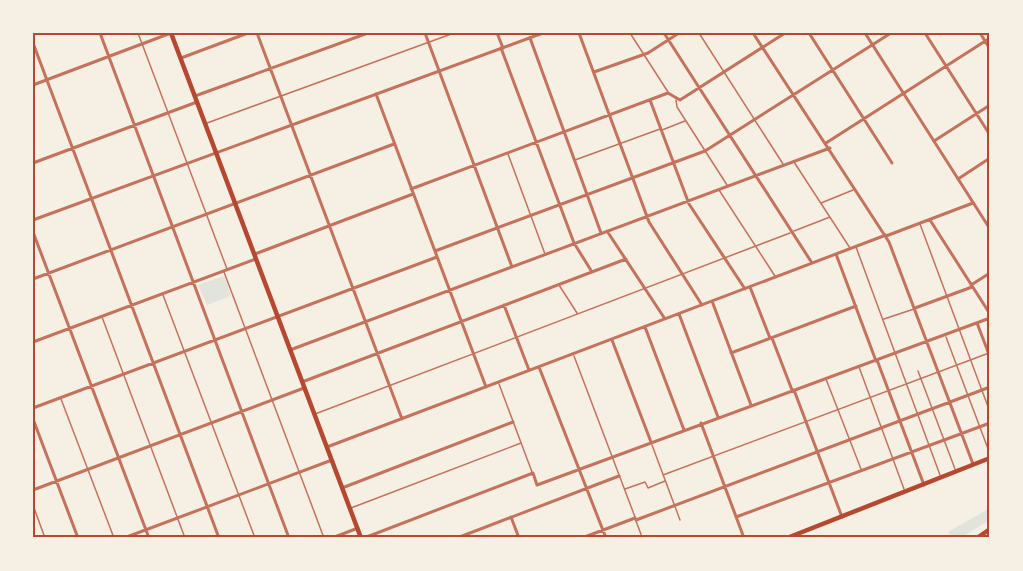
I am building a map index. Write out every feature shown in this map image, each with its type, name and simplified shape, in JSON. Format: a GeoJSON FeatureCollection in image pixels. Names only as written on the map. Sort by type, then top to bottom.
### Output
{"type":"FeatureCollection","features":[{"type":"Feature","properties":{"kind":"main road"},"geometry":{"type":"LineString","coordinates":[[171,33],[362,538]]}},
{"type":"Feature","properties":{"kind":"main road"},"geometry":{"type":"LineString","coordinates":[[787,538],[924,486],[990,458]]}},
{"type":"Feature","properties":{"kind":"main road"},"geometry":{"type":"LineString","coordinates":[[977,538],[990,530]]}},
{"type":"Feature","properties":{"kind":"street"},"geometry":{"type":"LineString","coordinates":[[99,33],[289,538]]}},
{"type":"Feature","properties":{"kind":"street"},"geometry":{"type":"LineString","coordinates":[[33,85],[171,33]]}},
{"type":"Feature","properties":{"kind":"street"},"geometry":{"type":"LineString","coordinates":[[181,58],[248,33]]}},
{"type":"Feature","properties":{"kind":"street"},"geometry":{"type":"LineString","coordinates":[[257,33],[402,419]]}},
{"type":"Feature","properties":{"kind":"street"},"geometry":{"type":"LineString","coordinates":[[33,163],[169,112],[270,69],[368,33]]}},
{"type":"Feature","properties":{"kind":"street"},"geometry":{"type":"LineString","coordinates":[[425,33],[512,267]]}},
{"type":"Feature","properties":{"kind":"street"},"geometry":{"type":"LineString","coordinates":[[497,33],[574,243],[592,272]]}},
{"type":"Feature","properties":{"kind":"street"},"geometry":{"type":"LineString","coordinates":[[33,220],[543,33]]}},
{"type":"Feature","properties":{"kind":"street"},"geometry":{"type":"LineString","coordinates":[[579,33],[646,216],[702,305]]}},
{"type":"Feature","properties":{"kind":"street"},"geometry":{"type":"LineString","coordinates":[[664,33],[812,263]]}},
{"type":"Feature","properties":{"kind":"street"},"geometry":{"type":"LineString","coordinates":[[593,73],[644,54],[679,33]]}},
{"type":"Feature","properties":{"kind":"street"},"geometry":{"type":"LineString","coordinates":[[753,33],[886,236],[961,433],[976,465]]}},
{"type":"Feature","properties":{"kind":"street"},"geometry":{"type":"LineString","coordinates":[[411,189],[668,93],[676,100],[699,88],[785,33]]}},
{"type":"Feature","properties":{"kind":"street"},"geometry":{"type":"LineString","coordinates":[[809,33],[892,163]]}},
{"type":"Feature","properties":{"kind":"street"},"geometry":{"type":"LineString","coordinates":[[865,33],[990,229]]}},
{"type":"Feature","properties":{"kind":"street"},"geometry":{"type":"LineString","coordinates":[[435,252],[705,151],[891,33]]}},
{"type":"Feature","properties":{"kind":"street"},"geometry":{"type":"LineString","coordinates":[[925,33],[990,135]]}},
{"type":"Feature","properties":{"kind":"street"},"geometry":{"type":"LineString","coordinates":[[980,33],[990,49]]}},
{"type":"Feature","properties":{"kind":"street"},"geometry":{"type":"LineString","coordinates":[[530,38],[601,233]]}},
{"type":"Feature","properties":{"kind":"street"},"geometry":{"type":"LineString","coordinates":[[826,143],[990,38]]}},
{"type":"Feature","properties":{"kind":"street"},"geometry":{"type":"LineString","coordinates":[[33,43],[219,538]]}},
{"type":"Feature","properties":{"kind":"street"},"geometry":{"type":"LineString","coordinates":[[376,94],[486,387]]}},
{"type":"Feature","properties":{"kind":"street"},"geometry":{"type":"LineString","coordinates":[[650,100],[688,201],[745,289]]}},
{"type":"Feature","properties":{"kind":"street"},"geometry":{"type":"LineString","coordinates":[[934,141],[990,105]]}},
{"type":"Feature","properties":{"kind":"street"},"geometry":{"type":"LineString","coordinates":[[33,279],[394,144]]}},
{"type":"Feature","properties":{"kind":"street"},"geometry":{"type":"LineString","coordinates":[[290,350],[830,148]]}},
{"type":"Feature","properties":{"kind":"street"},"geometry":{"type":"LineString","coordinates":[[958,179],[990,158]]}},
{"type":"Feature","properties":{"kind":"street"},"geometry":{"type":"LineString","coordinates":[[33,342],[226,271],[329,226],[413,194]]}},
{"type":"Feature","properties":{"kind":"street"},"geometry":{"type":"LineString","coordinates":[[327,447],[973,202]]}},
{"type":"Feature","properties":{"kind":"street"},"geometry":{"type":"LineString","coordinates":[[362,538],[533,473],[537,485],[701,423],[895,354],[990,316],[930,220]]}},
{"type":"Feature","properties":{"kind":"street"},"geometry":{"type":"LineString","coordinates":[[607,231],[664,319]]}},
{"type":"Feature","properties":{"kind":"street"},"geometry":{"type":"LineString","coordinates":[[33,232],[149,538]]}},
{"type":"Feature","properties":{"kind":"street"},"geometry":{"type":"LineString","coordinates":[[836,254],[924,486]]}},
{"type":"Feature","properties":{"kind":"street"},"geometry":{"type":"LineString","coordinates":[[33,408],[437,257]]}},
{"type":"Feature","properties":{"kind":"street"},"geometry":{"type":"LineString","coordinates":[[302,382],[626,259]]}},
{"type":"Feature","properties":{"kind":"street"},"geometry":{"type":"LineString","coordinates":[[915,308],[972,286],[990,273]]}},
{"type":"Feature","properties":{"kind":"street"},"geometry":{"type":"LineString","coordinates":[[750,287],[806,421],[842,517]]}},
{"type":"Feature","properties":{"kind":"street"},"geometry":{"type":"LineString","coordinates":[[712,301],[751,405]]}},
{"type":"Feature","properties":{"kind":"street"},"geometry":{"type":"LineString","coordinates":[[504,306],[529,370]]}},
{"type":"Feature","properties":{"kind":"street"},"geometry":{"type":"LineString","coordinates":[[732,353],[856,306]]}},
{"type":"Feature","properties":{"kind":"street"},"geometry":{"type":"LineString","coordinates":[[679,314],[718,417]]}},
{"type":"Feature","properties":{"kind":"street"},"geometry":{"type":"LineString","coordinates":[[977,323],[990,354]]}},
{"type":"Feature","properties":{"kind":"street"},"geometry":{"type":"LineString","coordinates":[[645,327],[684,430]]}},
{"type":"Feature","properties":{"kind":"street"},"geometry":{"type":"LineString","coordinates":[[612,340],[651,442]]}},
{"type":"Feature","properties":{"kind":"street"},"geometry":{"type":"LineString","coordinates":[[539,367],[606,538]]}},
{"type":"Feature","properties":{"kind":"street"},"geometry":{"type":"LineString","coordinates":[[582,538],[990,387]]}},
{"type":"Feature","properties":{"kind":"street"},"geometry":{"type":"LineString","coordinates":[[33,490],[304,388]]}},
{"type":"Feature","properties":{"kind":"street"},"geometry":{"type":"LineString","coordinates":[[33,419],[78,538]]}},
{"type":"Feature","properties":{"kind":"street"},"geometry":{"type":"LineString","coordinates":[[342,488],[513,422]]}},
{"type":"Feature","properties":{"kind":"street"},"geometry":{"type":"LineString","coordinates":[[701,423],[744,538]]}},
{"type":"Feature","properties":{"kind":"street"},"geometry":{"type":"LineString","coordinates":[[736,518],[990,423]]}},
{"type":"Feature","properties":{"kind":"street"},"geometry":{"type":"LineString","coordinates":[[124,538],[332,460]]}},
{"type":"Feature","properties":{"kind":"street"},"geometry":{"type":"LineString","coordinates":[[457,538],[619,476]]}},
{"type":"Feature","properties":{"kind":"street"},"geometry":{"type":"LineString","coordinates":[[511,518],[519,538]]}},
{"type":"Feature","properties":{"kind":"street"},"geometry":{"type":"LineString","coordinates":[[332,538],[357,528]]}},
{"type":"Feature","properties":{"kind":"lane"},"geometry":{"type":"LineString","coordinates":[[138,33],[207,215],[246,329],[324,538]]}},
{"type":"Feature","properties":{"kind":"lane"},"geometry":{"type":"LineString","coordinates":[[205,124],[454,33]]}},
{"type":"Feature","properties":{"kind":"lane"},"geometry":{"type":"LineString","coordinates":[[630,33],[668,93]]}},
{"type":"Feature","properties":{"kind":"lane"},"geometry":{"type":"LineString","coordinates":[[699,33],[783,165]]}},
{"type":"Feature","properties":{"kind":"lane"},"geometry":{"type":"LineString","coordinates":[[676,100],[677,107],[728,186]]}},
{"type":"Feature","properties":{"kind":"lane"},"geometry":{"type":"LineString","coordinates":[[575,160],[686,121]]}},
{"type":"Feature","properties":{"kind":"lane"},"geometry":{"type":"LineString","coordinates":[[507,153],[545,254]]}},
{"type":"Feature","properties":{"kind":"lane"},"geometry":{"type":"LineString","coordinates":[[794,161],[851,249]]}},
{"type":"Feature","properties":{"kind":"lane"},"geometry":{"type":"LineString","coordinates":[[719,189],[776,277]]}},
{"type":"Feature","properties":{"kind":"lane"},"geometry":{"type":"LineString","coordinates":[[820,203],[856,189]]}},
{"type":"Feature","properties":{"kind":"lane"},"geometry":{"type":"LineString","coordinates":[[314,415],[474,356],[681,272],[830,217]]}},
{"type":"Feature","properties":{"kind":"lane"},"geometry":{"type":"LineString","coordinates":[[920,224],[990,412]]}},
{"type":"Feature","properties":{"kind":"lane"},"geometry":{"type":"LineString","coordinates":[[856,247],[941,479]]}},
{"type":"Feature","properties":{"kind":"lane"},"geometry":{"type":"LineString","coordinates":[[560,285],[578,314]]}},
{"type":"Feature","properties":{"kind":"lane"},"geometry":{"type":"LineString","coordinates":[[163,294],[255,538]]}},
{"type":"Feature","properties":{"kind":"lane"},"geometry":{"type":"LineString","coordinates":[[883,320],[915,308]]}},
{"type":"Feature","properties":{"kind":"lane"},"geometry":{"type":"LineString","coordinates":[[101,317],[185,538]]}},
{"type":"Feature","properties":{"kind":"lane"},"geometry":{"type":"LineString","coordinates":[[945,335],[990,458]]}},
{"type":"Feature","properties":{"kind":"lane"},"geometry":{"type":"LineString","coordinates":[[573,354],[642,538]]}},
{"type":"Feature","properties":{"kind":"lane"},"geometry":{"type":"LineString","coordinates":[[663,475],[990,354]]}},
{"type":"Feature","properties":{"kind":"lane"},"geometry":{"type":"LineString","coordinates":[[858,366],[906,493]]}},
{"type":"Feature","properties":{"kind":"lane"},"geometry":{"type":"LineString","coordinates":[[918,370],[956,473]]}},
{"type":"Feature","properties":{"kind":"lane"},"geometry":{"type":"LineString","coordinates":[[826,378],[861,470]]}},
{"type":"Feature","properties":{"kind":"lane"},"geometry":{"type":"LineString","coordinates":[[498,382],[533,473]]}},
{"type":"Feature","properties":{"kind":"lane"},"geometry":{"type":"LineString","coordinates":[[61,398],[114,538]]}},
{"type":"Feature","properties":{"kind":"lane"},"geometry":{"type":"LineString","coordinates":[[651,442],[680,520]]}},
{"type":"Feature","properties":{"kind":"lane"},"geometry":{"type":"LineString","coordinates":[[350,508],[521,443]]}},
{"type":"Feature","properties":{"kind":"lane"},"geometry":{"type":"LineString","coordinates":[[624,490],[645,482],[648,488],[666,481]]}},
{"type":"Feature","properties":{"kind":"lane"},"geometry":{"type":"LineString","coordinates":[[33,505],[45,538]]}},
{"type":"Feature","properties":{"kind":"shaded area"},"geometry":{"type":"Polygon","coordinates":[[[224,276],[231,296],[207,305],[198,285],[224,276]]]}},
{"type":"Feature","properties":{"kind":"shaded area"},"geometry":{"type":"Polygon","coordinates":[[[990,508],[990,520],[960,538],[952,538],[948,532],[990,508]]]}}]}
